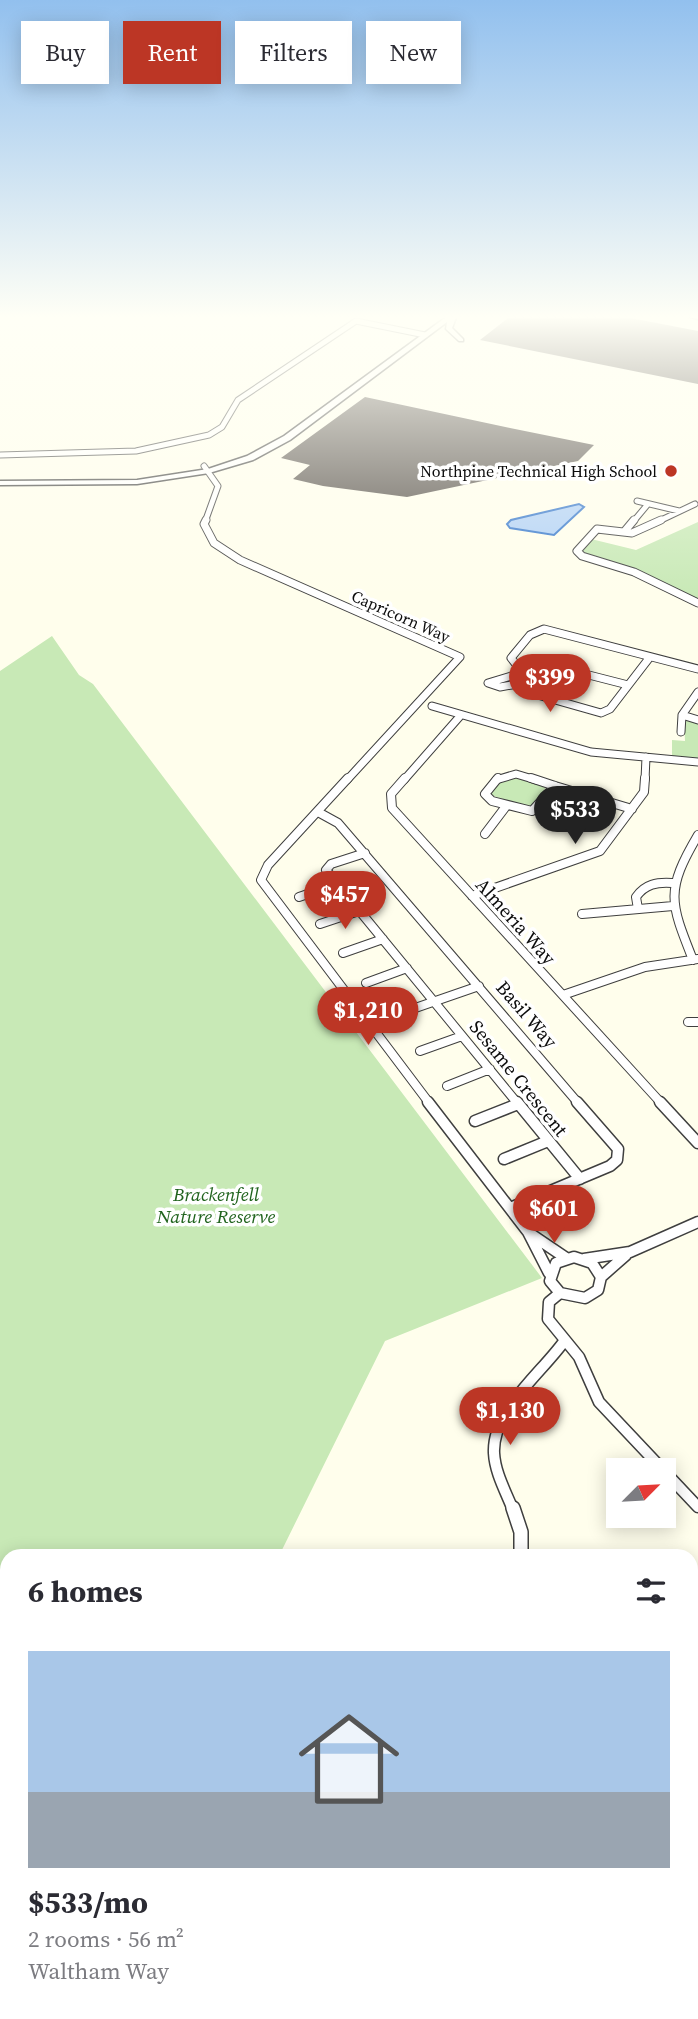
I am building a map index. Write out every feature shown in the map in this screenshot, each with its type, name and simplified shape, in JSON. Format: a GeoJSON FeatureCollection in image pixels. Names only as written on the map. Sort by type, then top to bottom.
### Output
{"type":"FeatureCollection","features":[{"type":"Feature","properties":{"kind":"street"},"geometry":{"type":"LineString","coordinates":[[0,455],[136,451],[209,435],[222,427],[233,409]]}},
{"type":"Feature","properties":{"kind":"street"},"geometry":{"type":"LineString","coordinates":[[0,483],[137,482],[207,468],[271,448],[324,409]]}},
{"type":"Feature","properties":{"kind":"street","name":"Capricorn Way"},"geometry":{"type":"LineString","coordinates":[[207,468],[218,486],[204,524],[214,543],[240,560],[460,659],[262,875],[265,889],[369,1024]]}},
{"type":"Feature","properties":{"kind":"street"},"geometry":{"type":"LineString","coordinates":[[637,502],[679,512]]}},
{"type":"Feature","properties":{"kind":"street"},"geometry":{"type":"LineString","coordinates":[[624,532],[648,504]]}},
{"type":"Feature","properties":{"kind":"street"},"geometry":{"type":"LineString","coordinates":[[695,505],[632,533],[597,529],[577,550],[578,554],[634,572],[698,603]]}},
{"type":"Feature","properties":{"kind":"street"},"geometry":{"type":"LineString","coordinates":[[650,657],[610,709],[601,713],[545,698],[528,682],[511,658],[539,629],[698,669]]}},
{"type":"Feature","properties":{"kind":"street"},"geometry":{"type":"LineString","coordinates":[[521,673],[488,683],[500,687],[528,682]]}},
{"type":"Feature","properties":{"kind":"street"},"geometry":{"type":"LineString","coordinates":[[585,674],[628,685]]}},
{"type":"Feature","properties":{"kind":"street"},"geometry":{"type":"LineString","coordinates":[[681,732],[682,715],[698,692]]}},
{"type":"Feature","properties":{"kind":"street"},"geometry":{"type":"LineString","coordinates":[[432,706],[591,752],[698,762]]}},
{"type":"Feature","properties":{"kind":"street","name":"Almeria Way"},"geometry":{"type":"LineString","coordinates":[[461,715],[391,794],[390,802],[394,811],[698,1143]]}},
{"type":"Feature","properties":{"kind":"street"},"geometry":{"type":"LineString","coordinates":[[682,715],[698,720]]}},
{"type":"Feature","properties":{"kind":"street"},"geometry":{"type":"LineString","coordinates":[[472,896],[595,854],[607,845],[646,788],[646,757]]}},
{"type":"Feature","properties":{"kind":"street"},"geometry":{"type":"LineString","coordinates":[[555,786],[535,810],[507,805],[486,796],[500,775],[510,773],[555,786],[632,809]]}},
{"type":"Feature","properties":{"kind":"street"},"geometry":{"type":"LineString","coordinates":[[485,834],[507,805]]}},
{"type":"Feature","properties":{"kind":"street","name":"Basil Way"},"geometry":{"type":"LineString","coordinates":[[317,812],[338,823],[365,853],[618,1149],[619,1156],[614,1164],[510,1208]]}},
{"type":"Feature","properties":{"kind":"street"},"geometry":{"type":"LineString","coordinates":[[563,996],[645,967],[695,960],[673,906],[672,883],[675,872],[698,835]]}},
{"type":"Feature","properties":{"kind":"street"},"geometry":{"type":"LineString","coordinates":[[299,897],[337,884],[327,867],[365,853]]}},
{"type":"Feature","properties":{"kind":"street"},"geometry":{"type":"LineString","coordinates":[[638,909],[635,901],[640,891],[653,884],[672,883]]}},
{"type":"Feature","properties":{"kind":"street","name":"Sesame Crescent"},"geometry":{"type":"LineString","coordinates":[[337,884],[580,1179]]}},
{"type":"Feature","properties":{"kind":"street"},"geometry":{"type":"LineString","coordinates":[[582,914],[673,906]]}},
{"type":"Feature","properties":{"kind":"street"},"geometry":{"type":"LineString","coordinates":[[320,924],[359,911]]}},
{"type":"Feature","properties":{"kind":"street"},"geometry":{"type":"LineString","coordinates":[[343,953],[383,939]]}},
{"type":"Feature","properties":{"kind":"street"},"geometry":{"type":"LineString","coordinates":[[366,983],[407,968]]}},
{"type":"Feature","properties":{"kind":"street"},"geometry":{"type":"LineString","coordinates":[[479,986],[369,1024],[528,1232],[550,1273],[550,1280],[560,1293],[576,1298],[592,1295],[598,1290],[601,1277],[598,1269],[584,1259]]}},
{"type":"Feature","properties":{"kind":"street"},"geometry":{"type":"LineString","coordinates":[[420,1051],[462,1036]]}},
{"type":"Feature","properties":{"kind":"street"},"geometry":{"type":"LineString","coordinates":[[447,1086],[490,1069]]}},
{"type":"Feature","properties":{"kind":"street"},"geometry":{"type":"LineString","coordinates":[[475,1121],[518,1104]]}},
{"type":"Feature","properties":{"kind":"street"},"geometry":{"type":"LineString","coordinates":[[504,1159],[548,1141]]}},
{"type":"Feature","properties":{"kind":"street"},"geometry":{"type":"LineString","coordinates":[[550,1273],[558,1261],[566,1258],[584,1259],[630,1252],[698,1222]]}},
{"type":"Feature","properties":{"kind":"street"},"geometry":{"type":"LineString","coordinates":[[528,1232],[566,1258]]}},
{"type":"Feature","properties":{"kind":"street"},"geometry":{"type":"LineString","coordinates":[[601,1277],[630,1252]]}},
{"type":"Feature","properties":{"kind":"street"},"geometry":{"type":"LineString","coordinates":[[560,1293],[550,1302],[547,1314],[552,1327],[579,1357],[599,1402],[698,1507]]}},
{"type":"Feature","properties":{"kind":"street"},"geometry":{"type":"LineString","coordinates":[[522,1549],[523,1536],[494,1465],[494,1442],[500,1424],[565,1340]]}},
{"type":"Feature","properties":{"kind":"green space"},"geometry":{"type":"Polygon","coordinates":[[[698,522],[698,601],[580,552],[591,539],[636,550],[698,522]]]}},
{"type":"Feature","properties":{"kind":"green space","name":"Brackenfell Nature Reserve"},"geometry":{"type":"Polygon","coordinates":[[[52,636],[79,675],[93,684],[542,1278],[385,1341],[282,1549],[0,1549],[0,671],[52,636]]]}},
{"type":"Feature","properties":{"kind":"green space"},"geometry":{"type":"Polygon","coordinates":[[[684,722],[698,722],[698,759],[672,757],[672,740],[685,741],[684,722]]]}},
{"type":"Feature","properties":{"kind":"green space"},"geometry":{"type":"Polygon","coordinates":[[[513,776],[546,787],[533,808],[490,795],[500,778],[513,776]]]}},
{"type":"Feature","properties":{"kind":"water"},"geometry":{"type":"Polygon","coordinates":[[[579,504],[584,507],[554,535],[510,528],[507,524],[511,520],[579,504]]]}},
{"type":"Feature","properties":{"kind":"building"},"geometry":{"type":"Polygon","coordinates":[[[348,409],[422,409],[594,445],[578,461],[407,497],[323,486],[293,479],[310,465],[281,458],[348,409]]]}},
{"type":"Feature","properties":{"kind":"place","name":"Northpine Technical High School"},"geometry":{"type":"Point","coordinates":[671,471]}}]}
